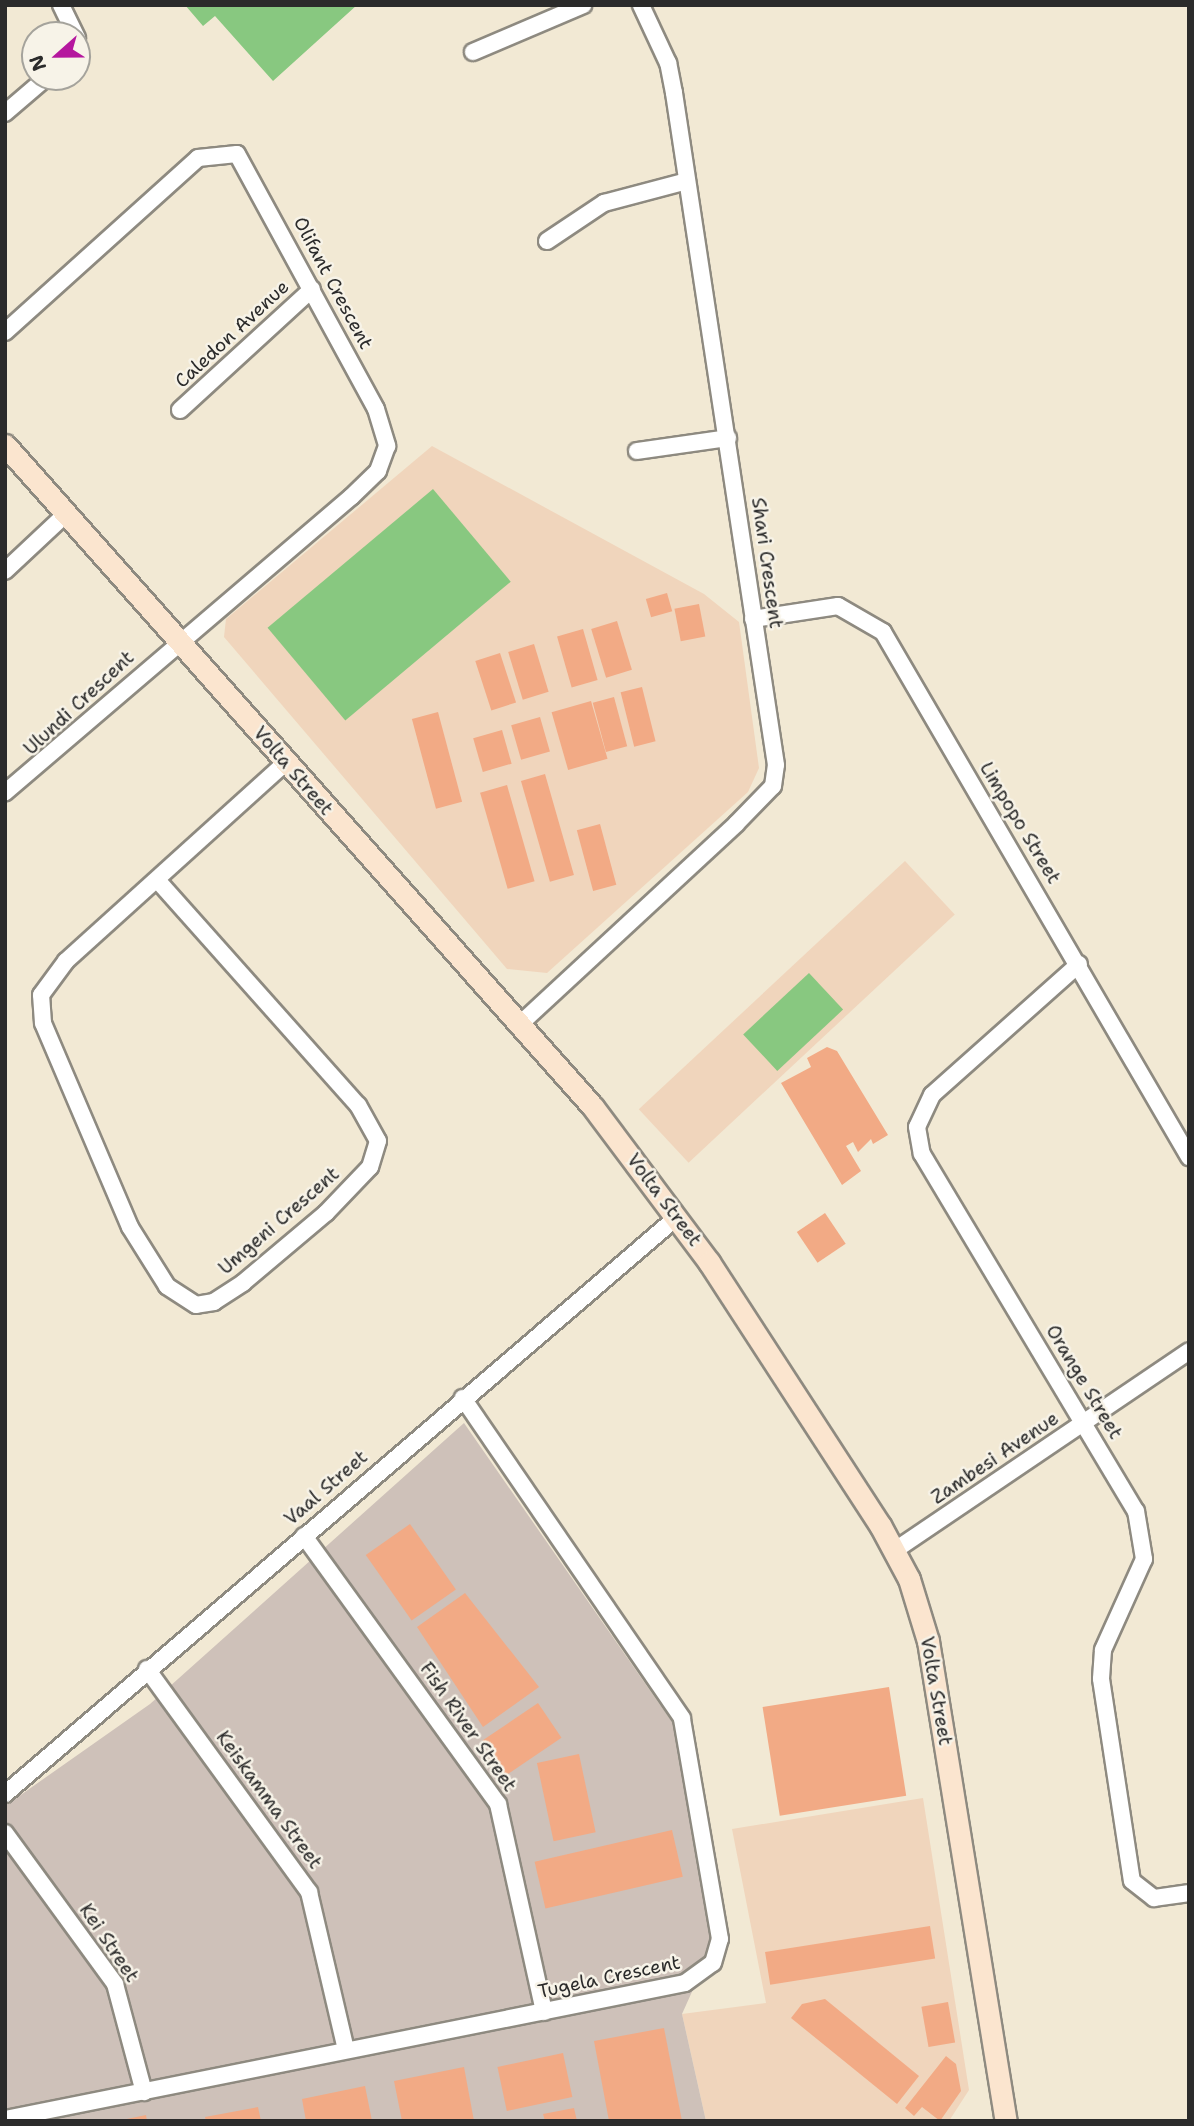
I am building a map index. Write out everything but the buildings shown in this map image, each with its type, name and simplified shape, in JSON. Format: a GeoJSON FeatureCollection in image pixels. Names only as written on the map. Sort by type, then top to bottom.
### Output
{"type":"FeatureCollection","features":[{"type":"Feature","properties":{"kind":"street"},"geometry":{"type":"LineString","coordinates":[[61,5],[69,21]]}},
{"type":"Feature","properties":{"kind":"street"},"geometry":{"type":"LineString","coordinates":[[473,52],[583,5]]}},
{"type":"Feature","properties":{"kind":"street","name":"Shari Crescent"},"geometry":{"type":"LineString","coordinates":[[518,1026],[773,786],[774,743],[753,620],[729,438],[668,63],[640,5]]}},
{"type":"Feature","properties":{"kind":"street"},"geometry":{"type":"LineString","coordinates":[[5,113],[31,91]]}},
{"type":"Feature","properties":{"kind":"street","name":"Olifant Crescent"},"geometry":{"type":"LineString","coordinates":[[5,332],[198,158],[213,153],[237,154],[246,162],[376,409],[385,454],[351,497],[179,640]]}},
{"type":"Feature","properties":{"kind":"street"},"geometry":{"type":"LineString","coordinates":[[547,241],[604,203],[687,181]]}},
{"type":"Feature","properties":{"kind":"street","name":"Caledon Avenue"},"geometry":{"type":"LineString","coordinates":[[180,410],[312,289]]}},
{"type":"Feature","properties":{"kind":"street"},"geometry":{"type":"LineString","coordinates":[[637,451],[729,438]]}},
{"type":"Feature","properties":{"kind":"street","name":"Volta Street"},"geometry":{"type":"LineString","coordinates":[[5,444],[518,1026],[593,1107],[677,1217],[804,1400],[894,1551],[928,1641],[1006,2121]]}},
{"type":"Feature","properties":{"kind":"street"},"geometry":{"type":"LineString","coordinates":[[5,571],[67,513]]}},
{"type":"Feature","properties":{"kind":"street","name":"Limpopo Street"},"geometry":{"type":"LineString","coordinates":[[753,620],[838,606],[883,632],[1079,964],[1189,1157]]}},
{"type":"Feature","properties":{"kind":"street","name":"Ulundi Crescent"},"geometry":{"type":"LineString","coordinates":[[5,793],[43,767],[179,640]]}},
{"type":"Feature","properties":{"kind":"street","name":"Umgeni Crescent"},"geometry":{"type":"LineString","coordinates":[[159,882],[358,1105],[378,1141],[370,1167],[326,1213],[243,1283],[214,1302],[196,1305],[167,1286],[130,1227],[41,1013],[43,986],[54,972],[159,882],[285,762]]}},
{"type":"Feature","properties":{"kind":"street","name":"Orange Street"},"geometry":{"type":"LineString","coordinates":[[1079,964],[932,1095],[917,1127],[922,1154],[1136,1511],[1144,1539],[1138,1577],[1101,1661],[1128,1871],[1145,1895],[1189,1893]]}},
{"type":"Feature","properties":{"kind":"street","name":"Vaal Street"},"geometry":{"type":"LineString","coordinates":[[5,1794],[147,1669],[677,1217]]}},
{"type":"Feature","properties":{"kind":"street","name":"Zambesi Avenue"},"geometry":{"type":"LineString","coordinates":[[894,1551],[1189,1352]]}},
{"type":"Feature","properties":{"kind":"street","name":"Tugela Crescent"},"geometry":{"type":"LineString","coordinates":[[5,2119],[544,2012],[696,1979],[713,1963],[720,1939],[682,1718],[463,1398]]}},
{"type":"Feature","properties":{"kind":"street","name":"Fish River Street"},"geometry":{"type":"LineString","coordinates":[[304,1536],[498,1804],[544,2012]]}},
{"type":"Feature","properties":{"kind":"street","name":"Keiskamma Street"},"geometry":{"type":"LineString","coordinates":[[147,1669],[309,1892],[346,2050]]}},
{"type":"Feature","properties":{"kind":"street","name":"Kei Street"},"geometry":{"type":"LineString","coordinates":[[5,1833],[115,1984],[144,2092]]}},
{"type":"Feature","properties":{"kind":"shaded area"},"geometry":{"type":"Polygon","coordinates":[[[432,446],[704,594],[739,622],[759,768],[748,792],[547,973],[507,969],[224,637],[226,619],[432,446]]]}},
{"type":"Feature","properties":{"kind":"shaded area"},"geometry":{"type":"Polygon","coordinates":[[[905,861],[955,914],[689,1163],[639,1109],[905,861]]]}},
{"type":"Feature","properties":{"kind":"shaded area"},"geometry":{"type":"Polygon","coordinates":[[[464,1423],[674,1725],[713,1945],[682,2014],[706,2121],[5,2121],[5,1806],[150,1704],[464,1423]]]}},
{"type":"Feature","properties":{"kind":"shaded area"},"geometry":{"type":"Polygon","coordinates":[[[923,1798],[969,2090],[949,2121],[706,2121],[682,2014],[766,2003],[732,1829],[923,1798]]]}},
{"type":"Feature","properties":{"kind":"green space"},"geometry":{"type":"Polygon","coordinates":[[[185,5],[357,5],[273,81],[215,16],[203,26],[185,5]]]}},
{"type":"Feature","properties":{"kind":"green space"},"geometry":{"type":"Polygon","coordinates":[[[433,489],[511,582],[345,721],[268,628],[433,489]]]}},
{"type":"Feature","properties":{"kind":"green space"},"geometry":{"type":"Polygon","coordinates":[[[809,973],[843,1010],[777,1071],[743,1034],[809,973]]]}}]}
